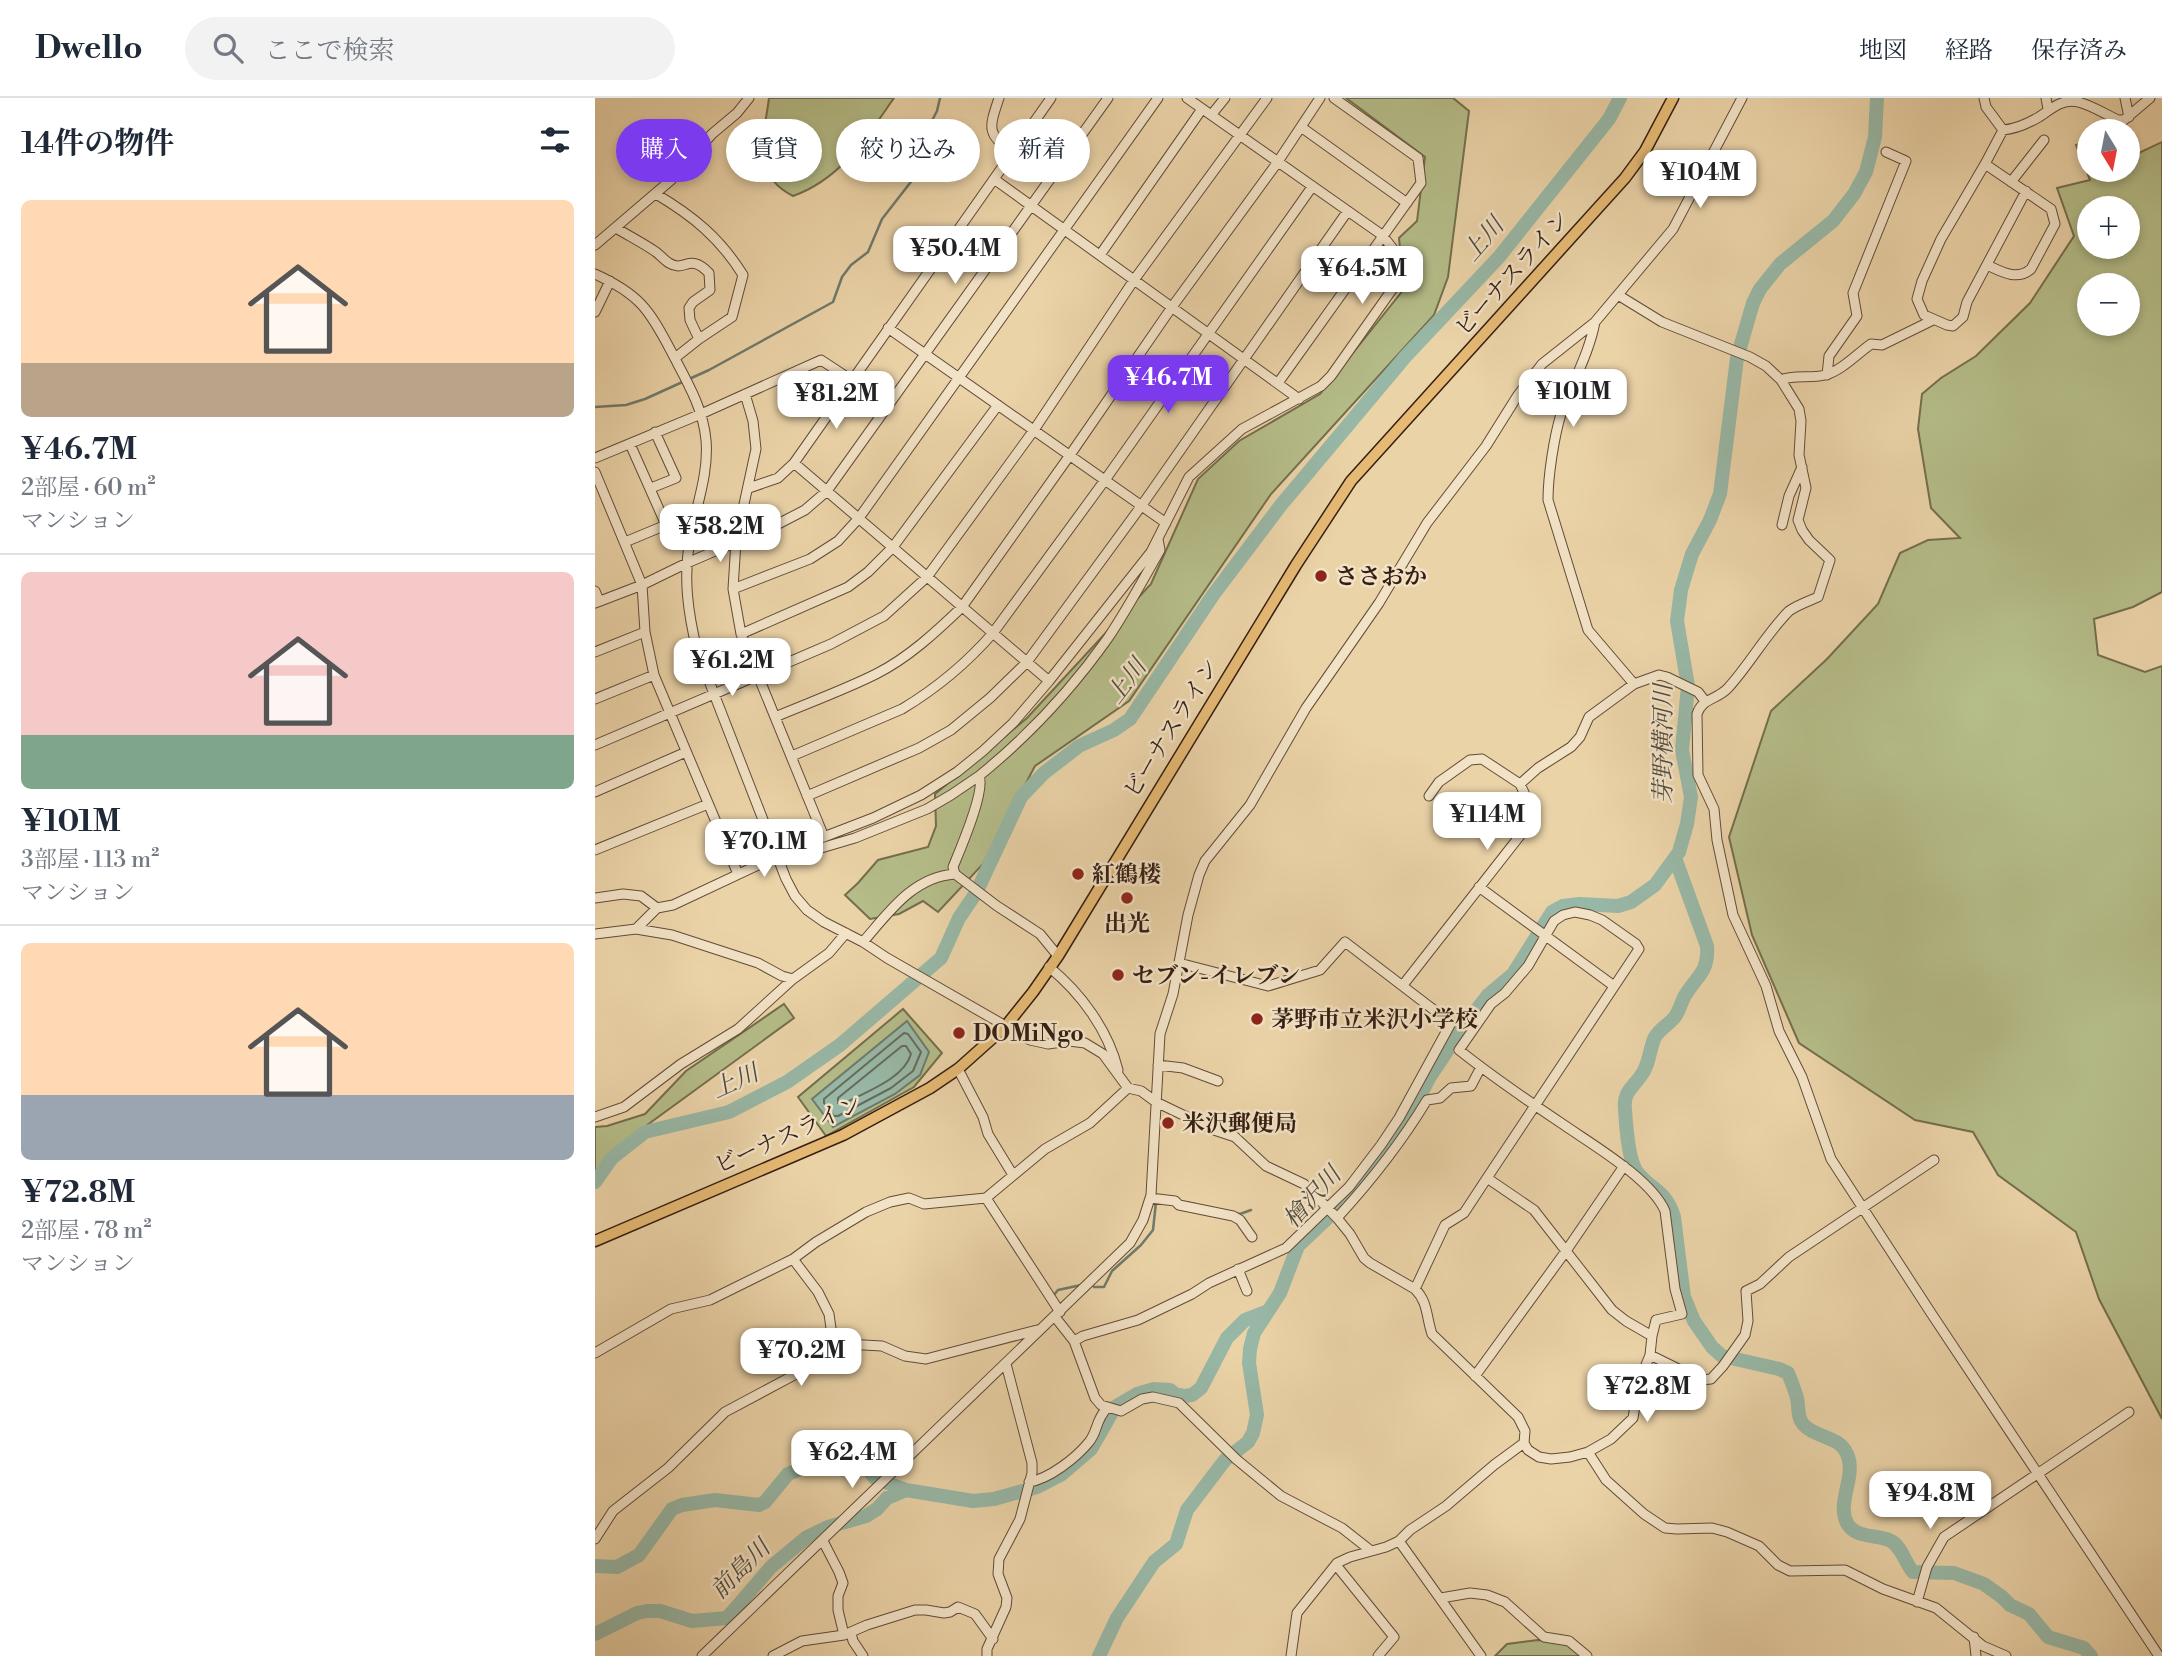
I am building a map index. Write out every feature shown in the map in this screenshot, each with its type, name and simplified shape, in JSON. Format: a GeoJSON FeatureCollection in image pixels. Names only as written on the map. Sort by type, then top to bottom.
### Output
{"type":"FeatureCollection","features":[{"type":"Feature","properties":{"kind":"main road","name":"ビーナスライン"},"geometry":{"type":"LineString","coordinates":[[595,1241],[843,1135],[912,1099],[958,1069],[1005,1027],[1058,956],[1296,565],[1351,481],[1625,178],[1645,151],[1673,98]]}},
{"type":"Feature","properties":{"kind":"street"},"geometry":{"type":"LineString","coordinates":[[595,245],[656,194],[749,98]]}},
{"type":"Feature","properties":{"kind":"street"},"geometry":{"type":"LineString","coordinates":[[994,138],[991,130],[999,98]]}},
{"type":"Feature","properties":{"kind":"street"},"geometry":{"type":"LineString","coordinates":[[1036,119],[1051,98]]}},
{"type":"Feature","properties":{"kind":"street"},"geometry":{"type":"LineString","coordinates":[[595,591],[597,602],[642,585],[778,524],[805,510],[827,491],[1108,98]]}},
{"type":"Feature","properties":{"kind":"street"},"geometry":{"type":"LineString","coordinates":[[733,589],[810,559],[838,541],[859,518],[1159,98]]}},
{"type":"Feature","properties":{"kind":"street"},"geometry":{"type":"LineString","coordinates":[[636,929],[657,908],[673,905],[790,850],[873,818],[921,795],[983,751],[1013,723],[1049,681],[1151,552],[1189,477],[1242,429],[1321,386],[1397,284],[1401,263],[1397,253],[1382,235],[1187,98]]}},
{"type":"Feature","properties":{"kind":"street"},"geometry":{"type":"LineString","coordinates":[[1212,114],[1225,98]]}},
{"type":"Feature","properties":{"kind":"street"},"geometry":{"type":"LineString","coordinates":[[595,745],[867,626],[884,616],[927,577],[1034,430],[1134,280],[1266,98]]}},
{"type":"Feature","properties":{"kind":"street"},"geometry":{"type":"LineString","coordinates":[[775,717],[877,673],[941,628],[962,607],[1172,307],[1277,163],[1320,98]]}},
{"type":"Feature","properties":{"kind":"street"},"geometry":{"type":"LineString","coordinates":[[1278,383],[1421,183],[1418,158],[1334,98]]}},
{"type":"Feature","properties":{"kind":"street"},"geometry":{"type":"LineString","coordinates":[[702,1656],[1130,1243],[1143,1220],[1150,1198],[1160,1034],[1173,994],[1188,915],[1205,861],[1250,805],[1306,708],[1338,659],[1359,635],[1427,523],[1486,446],[1518,395],[1542,364],[1595,322],[1673,229],[1742,98]]}},
{"type":"Feature","properties":{"kind":"street"},"geometry":{"type":"LineString","coordinates":[[1984,98],[1986,107],[2003,130]]}},
{"type":"Feature","properties":{"kind":"street"},"geometry":{"type":"LineString","coordinates":[[2046,98],[2048,109]]}},
{"type":"Feature","properties":{"kind":"street"},"geometry":{"type":"LineString","coordinates":[[2125,98],[2129,117]]}},
{"type":"Feature","properties":{"kind":"street"},"geometry":{"type":"LineString","coordinates":[[2003,130],[2015,129],[2041,116],[2048,109],[2069,101],[2088,102],[2117,120],[2125,120],[2148,100],[2162,99]]}},
{"type":"Feature","properties":{"kind":"street"},"geometry":{"type":"LineString","coordinates":[[1100,255],[1202,109]]}},
{"type":"Feature","properties":{"kind":"street"},"geometry":{"type":"LineString","coordinates":[[1301,127],[1407,203]]}},
{"type":"Feature","properties":{"kind":"street"},"geometry":{"type":"LineString","coordinates":[[2003,130],[1941,239],[1922,281],[1917,299],[1924,315],[1953,326],[1963,317],[1967,302],[2026,191]]}},
{"type":"Feature","properties":{"kind":"street"},"geometry":{"type":"LineString","coordinates":[[2011,182],[2044,140]]}},
{"type":"Feature","properties":{"kind":"street"},"geometry":{"type":"LineString","coordinates":[[1827,375],[1829,356],[1857,316],[1853,293],[1906,161],[1886,152]]}},
{"type":"Feature","properties":{"kind":"street"},"geometry":{"type":"LineString","coordinates":[[1986,164],[2051,209],[2055,224],[2031,269],[2026,273],[2012,275],[1987,265]]}},
{"type":"Feature","properties":{"kind":"street"},"geometry":{"type":"LineString","coordinates":[[749,488],[778,478],[794,463],[994,179]]}},
{"type":"Feature","properties":{"kind":"street"},"geometry":{"type":"LineString","coordinates":[[998,182],[1299,399]]}},
{"type":"Feature","properties":{"kind":"street"},"geometry":{"type":"LineString","coordinates":[[792,756],[896,712],[919,699],[963,665],[993,633],[1312,187]]}},
{"type":"Feature","properties":{"kind":"street"},"geometry":{"type":"LineString","coordinates":[[656,194],[682,209],[704,227],[732,257],[743,275],[732,317],[699,339],[676,360]]}},
{"type":"Feature","properties":{"kind":"street"},"geometry":{"type":"LineString","coordinates":[[807,796],[919,748],[951,730],[990,698],[1027,662],[1142,505],[1347,212]]}},
{"type":"Feature","properties":{"kind":"street"},"geometry":{"type":"LineString","coordinates":[[616,228],[656,252],[670,264],[701,264],[709,273],[710,290],[689,308],[690,320],[699,339]]}},
{"type":"Feature","properties":{"kind":"street"},"geometry":{"type":"LineString","coordinates":[[595,274],[628,292],[647,309],[676,360],[701,414],[707,458],[687,563],[687,606],[697,650],[795,896],[824,922],[1030,1040],[1048,1044],[1069,1041],[1085,1043],[1103,1054],[1128,1088],[1141,1091],[1156,1102],[1213,1130],[1235,1137],[1266,1166],[1304,1184],[1337,1217],[1364,1258],[1415,1289],[1426,1302],[1426,1317],[1432,1334],[1518,1417],[1525,1432],[1524,1443],[1528,1450],[1539,1457],[1551,1459],[1588,1452],[1611,1439],[1633,1418],[1639,1382],[1650,1355],[1656,1320],[1682,1314],[1675,1289],[1665,1211],[1661,1202],[1624,1166],[1535,1105],[1459,1050],[1491,1004],[1505,993],[1528,966],[1554,921],[1563,915],[1575,912],[1591,915],[1636,944],[1639,949],[1535,1105],[1464,1213],[1445,1225],[1415,1289]]}},
{"type":"Feature","properties":{"kind":"street"},"geometry":{"type":"LineString","coordinates":[[595,312],[610,281]]}},
{"type":"Feature","properties":{"kind":"street"},"geometry":{"type":"LineString","coordinates":[[1618,295],[1662,322],[1766,366],[1781,380],[1799,409],[1799,455],[1806,488],[1798,520],[1801,530],[1830,560],[1818,597],[1791,610],[1767,637],[1745,669],[1722,694],[1699,706],[1697,715],[1698,775],[1714,809],[1717,840],[1733,915],[1766,986],[1779,1031],[1801,1077],[1831,1159],[2159,1656]]}},
{"type":"Feature","properties":{"kind":"street"},"geometry":{"type":"LineString","coordinates":[[1781,380],[1790,376],[1809,378],[1827,375],[1871,344],[1882,345],[1933,320]]}},
{"type":"Feature","properties":{"kind":"street"},"geometry":{"type":"LineString","coordinates":[[1595,322],[1592,337],[1560,417],[1548,481],[1548,500],[1588,630],[1633,684]]}},
{"type":"Feature","properties":{"kind":"street"},"geometry":{"type":"LineString","coordinates":[[888,328],[1166,523]]}},
{"type":"Feature","properties":{"kind":"street"},"geometry":{"type":"LineString","coordinates":[[595,458],[821,360],[853,381]]}},
{"type":"Feature","properties":{"kind":"street"},"geometry":{"type":"LineString","coordinates":[[745,394],[757,449],[736,541],[733,589],[741,634],[824,837]]}},
{"type":"Feature","properties":{"kind":"street"},"geometry":{"type":"LineString","coordinates":[[741,634],[848,587],[868,572],[893,547],[998,405]]}},
{"type":"Feature","properties":{"kind":"street"},"geometry":{"type":"LineString","coordinates":[[651,488],[675,478],[655,432]]}},
{"type":"Feature","properties":{"kind":"street"},"geometry":{"type":"LineString","coordinates":[[625,542],[666,525],[631,444]]}},
{"type":"Feature","properties":{"kind":"street"},"geometry":{"type":"LineString","coordinates":[[794,463],[1049,681]]}},
{"type":"Feature","properties":{"kind":"street"},"geometry":{"type":"LineString","coordinates":[[1782,525],[1789,496],[1802,466]]}},
{"type":"Feature","properties":{"kind":"street"},"geometry":{"type":"LineString","coordinates":[[595,472],[642,585],[645,632],[654,675],[738,874]]}},
{"type":"Feature","properties":{"kind":"street"},"geometry":{"type":"LineString","coordinates":[[790,850],[811,851],[855,838],[927,808],[951,795],[997,761],[1043,716],[1100,648],[1160,550],[1158,539]]}},
{"type":"Feature","properties":{"kind":"street"},"geometry":{"type":"LineString","coordinates":[[595,652],[645,632]]}},
{"type":"Feature","properties":{"kind":"street"},"geometry":{"type":"LineString","coordinates":[[595,699],[654,675]]}},
{"type":"Feature","properties":{"kind":"street"},"geometry":{"type":"LineString","coordinates":[[1520,784],[1538,768],[1571,747],[1580,737],[1589,717],[1633,684],[1660,676],[1698,692],[1705,701]]}},
{"type":"Feature","properties":{"kind":"street"},"geometry":{"type":"LineString","coordinates":[[595,792],[686,752]]}},
{"type":"Feature","properties":{"kind":"street"},"geometry":{"type":"LineString","coordinates":[[1403,985],[1533,819],[1534,812],[1520,784],[1482,759],[1470,760],[1439,782],[1429,796]]}},
{"type":"Feature","properties":{"kind":"street"},"geometry":{"type":"LineString","coordinates":[[979,776],[982,781],[980,797],[953,867],[959,876],[997,906],[1040,933],[1058,956]]}},
{"type":"Feature","properties":{"kind":"street"},"geometry":{"type":"LineString","coordinates":[[595,850],[708,804]]}},
{"type":"Feature","properties":{"kind":"street"},"geometry":{"type":"LineString","coordinates":[[863,942],[912,889],[931,879],[959,876]]}},
{"type":"Feature","properties":{"kind":"street"},"geometry":{"type":"LineString","coordinates":[[1479,887],[1614,986]]}},
{"type":"Feature","properties":{"kind":"street"},"geometry":{"type":"LineString","coordinates":[[595,898],[623,894],[641,896],[657,908]]}},
{"type":"Feature","properties":{"kind":"street"},"geometry":{"type":"LineString","coordinates":[[595,934],[636,929],[673,936],[758,963],[793,979]]}},
{"type":"Feature","properties":{"kind":"street"},"geometry":{"type":"LineString","coordinates":[[595,1117],[624,1107],[681,1064],[738,1029],[793,979],[829,953],[846,933]]}},
{"type":"Feature","properties":{"kind":"street"},"geometry":{"type":"LineString","coordinates":[[1074,1341],[1137,1320],[1286,1248],[1349,1187],[1399,1118],[1451,1023],[1345,942],[1320,970],[1268,986],[1179,963]]}},
{"type":"Feature","properties":{"kind":"street"},"geometry":{"type":"LineString","coordinates":[[1049,967],[1069,986],[1095,1019],[1114,1053],[1119,1075]]}},
{"type":"Feature","properties":{"kind":"street"},"geometry":{"type":"LineString","coordinates":[[1158,1065],[1183,1068],[1218,1081]]}},
{"type":"Feature","properties":{"kind":"street"},"geometry":{"type":"LineString","coordinates":[[1337,1217],[1391,1153],[1427,1100],[1440,1098],[1451,1088],[1471,1086],[1481,1067]]}},
{"type":"Feature","properties":{"kind":"street"},"geometry":{"type":"LineString","coordinates":[[958,1069],[983,1117],[988,1134],[1013,1175]]}},
{"type":"Feature","properties":{"kind":"street"},"geometry":{"type":"LineString","coordinates":[[595,1353],[671,1309],[710,1300],[793,1259],[866,1212],[890,1202],[909,1198],[924,1204],[986,1198],[1045,1149],[1090,1123],[1128,1088]]}},
{"type":"Feature","properties":{"kind":"street"},"geometry":{"type":"LineString","coordinates":[[1650,1355],[1701,1380],[1711,1379],[1745,1335],[1748,1321],[1746,1291],[1760,1284],[1789,1257],[1934,1160]]}},
{"type":"Feature","properties":{"kind":"street"},"geometry":{"type":"LineString","coordinates":[[1475,1376],[1624,1166]]}},
{"type":"Feature","properties":{"kind":"street"},"geometry":{"type":"LineString","coordinates":[[1487,1178],[1534,1210],[1612,1310],[1652,1336]]}},
{"type":"Feature","properties":{"kind":"street"},"geometry":{"type":"LineString","coordinates":[[986,1198],[1074,1341],[1095,1398],[1101,1405],[1119,1411],[1142,1399],[1153,1397],[1179,1403],[1231,1454],[1281,1496],[1342,1528],[1370,1550]]}},
{"type":"Feature","properties":{"kind":"street"},"geometry":{"type":"LineString","coordinates":[[1150,1198],[1175,1201],[1179,1205],[1233,1216],[1240,1220],[1252,1237]]}},
{"type":"Feature","properties":{"kind":"street"},"geometry":{"type":"LineString","coordinates":[[793,1259],[818,1292],[829,1314],[834,1350]]}},
{"type":"Feature","properties":{"kind":"street"},"geometry":{"type":"LineString","coordinates":[[1238,1269],[1247,1291]]}},
{"type":"Feature","properties":{"kind":"street"},"geometry":{"type":"LineString","coordinates":[[595,1539],[613,1511],[668,1468],[725,1412],[845,1343],[882,1346],[905,1356],[926,1359],[1040,1330]]}},
{"type":"Feature","properties":{"kind":"street"},"geometry":{"type":"LineString","coordinates":[[988,1656],[987,1649],[1006,1607],[1007,1598],[998,1574],[999,1559],[1020,1519],[1032,1474],[1032,1463],[1006,1364]]}},
{"type":"Feature","properties":{"kind":"street"},"geometry":{"type":"LineString","coordinates":[[1028,1486],[1060,1468],[1090,1441],[1098,1418],[1108,1408]]}},
{"type":"Feature","properties":{"kind":"street"},"geometry":{"type":"LineString","coordinates":[[1917,1602],[1927,1567],[1944,1536],[2129,1412]]}},
{"type":"Feature","properties":{"kind":"street"},"geometry":{"type":"LineString","coordinates":[[1291,1656],[1297,1613],[1336,1565],[1350,1557],[1399,1541],[1524,1443]]}},
{"type":"Feature","properties":{"kind":"street"},"geometry":{"type":"LineString","coordinates":[[1588,1452],[1606,1480],[1644,1514],[1665,1528],[1712,1528],[1727,1532],[1759,1546],[1779,1565],[1790,1571],[1845,1570],[1883,1589],[1936,1608],[1983,1646],[2006,1656]]}},
{"type":"Feature","properties":{"kind":"street"},"geometry":{"type":"LineString","coordinates":[[823,1541],[843,1583],[838,1596],[838,1610],[848,1634],[863,1656]]}},
{"type":"Feature","properties":{"kind":"street"},"geometry":{"type":"LineString","coordinates":[[1399,1541],[1481,1656]]}},
{"type":"Feature","properties":{"kind":"street"},"geometry":{"type":"LineString","coordinates":[[1336,1565],[1394,1637],[1378,1656]]}},
{"type":"Feature","properties":{"kind":"street"},"geometry":{"type":"LineString","coordinates":[[1441,1598],[1470,1593],[1487,1595],[1505,1602],[1544,1637],[1569,1641],[1587,1656]]}},
{"type":"Feature","properties":{"kind":"street"},"geometry":{"type":"LineString","coordinates":[[773,1656],[802,1641],[848,1634],[915,1610],[944,1613],[958,1607],[975,1614],[993,1639]]}},
{"type":"Feature","properties":{"kind":"street"},"geometry":{"type":"LineString","coordinates":[[1974,1637],[1976,1656]]}},
{"type":"Feature","properties":{"kind":"green space"},"geometry":{"type":"Polygon","coordinates":[[[769,98],[894,98],[879,119],[836,119],[836,170],[822,181],[822,119],[766,119],[769,98]]]}},
{"type":"Feature","properties":{"kind":"green space"},"geometry":{"type":"Polygon","coordinates":[[[1346,98],[1453,98],[1469,111],[1448,277],[1434,315],[1271,494],[1129,701],[1035,766],[983,864],[938,912],[923,901],[899,914],[870,919],[845,895],[878,860],[928,847],[936,826],[935,794],[1027,718],[1151,584],[1198,479],[1239,441],[1320,394],[1404,289],[1399,238],[1417,221],[1425,157],[1346,98]]]}},
{"type":"Feature","properties":{"kind":"green space"},"geometry":{"type":"Polygon","coordinates":[[[2162,142],[2162,592],[2133,607],[2094,619],[2098,655],[2145,672],[2162,666],[2162,1419],[2099,1299],[2076,1232],[1998,1175],[1973,1132],[1915,1120],[1799,1043],[1752,935],[1729,837],[1771,711],[1827,659],[1878,604],[1900,553],[1928,540],[1960,538],[1931,508],[1918,429],[1922,394],[1941,378],[1976,356],[2030,303],[2074,236],[2057,188],[2082,182],[2140,182],[2140,153],[2162,142]]]}},
{"type":"Feature","properties":{"kind":"green space"},"geometry":{"type":"Polygon","coordinates":[[[774,182],[820,182],[793,196],[774,182]]]}},
{"type":"Feature","properties":{"kind":"green space"},"geometry":{"type":"Polygon","coordinates":[[[784,1004],[794,1018],[639,1131],[595,1176],[595,1127],[645,1114],[686,1071],[784,1004]]]}},
{"type":"Feature","properties":{"kind":"green space"},"geometry":{"type":"Polygon","coordinates":[[[903,1009],[942,1053],[914,1087],[826,1136],[798,1097],[903,1009]]]}},
{"type":"Feature","properties":{"kind":"green space"},"geometry":{"type":"Polygon","coordinates":[[[1538,1640],[1569,1641],[1590,1656],[1495,1656],[1507,1644],[1538,1640]]]}},
{"type":"Feature","properties":{"kind":"water"},"geometry":{"type":"Polygon","coordinates":[[[907,1021],[929,1052],[920,1075],[895,1094],[833,1127],[812,1099],[907,1021]]]}},
{"type":"Feature","properties":{"kind":"waterway"},"geometry":{"type":"LineString","coordinates":[[595,407],[626,405],[645,399],[709,370],[833,302],[842,277],[851,265],[868,252],[882,219],[917,174],[926,155],[926,132],[937,111],[940,98]]}},
{"type":"Feature","properties":{"kind":"waterway","name":"上川"},"geometry":{"type":"LineString","coordinates":[[595,1182],[612,1158],[645,1132],[729,1112],[787,1082],[840,1045],[941,958],[959,918],[976,893],[1021,797],[1044,773],[1079,746],[1114,730],[1130,719],[1213,595],[1281,505],[1405,357],[1499,257],[1609,119],[1620,98]]}},
{"type":"Feature","properties":{"kind":"waterway","name":"檜沢川"},"geometry":{"type":"LineString","coordinates":[[1099,1656],[1117,1618],[1154,1562],[1176,1544],[1187,1510],[1225,1460],[1248,1442],[1253,1433],[1257,1415],[1249,1363],[1250,1349],[1254,1333],[1280,1293],[1298,1246],[1335,1211],[1379,1158],[1410,1116],[1429,1078],[1461,1030],[1488,995],[1513,974],[1552,912],[1563,906],[1618,906],[1631,902],[1655,885],[1679,852],[1691,797],[1682,750],[1688,686],[1677,621],[1681,590],[1692,554],[1720,494],[1737,358],[1753,303],[1760,289],[1780,264],[1833,221],[1854,194],[1866,172],[1875,137],[1877,98]]}},
{"type":"Feature","properties":{"kind":"waterway","name":"芽野横河川"},"geometry":{"type":"LineString","coordinates":[[1675,858],[1707,946],[1706,961],[1676,1015],[1655,1037],[1646,1067],[1629,1091],[1625,1103],[1628,1142],[1634,1167],[1663,1196],[1674,1217],[1684,1297],[1694,1321],[1712,1347],[1722,1356],[1788,1373],[1803,1424],[1813,1432],[1838,1443],[1847,1454],[1850,1471],[1844,1515],[1851,1528],[1861,1534],[1891,1541],[1898,1547],[1913,1572],[1954,1573],[1984,1584],[2010,1605],[2029,1614],[2048,1637],[2084,1648],[2091,1656]]}},
{"type":"Feature","properties":{"kind":"waterway"},"geometry":{"type":"LineString","coordinates":[[1094,1287],[1104,1287],[1112,1271],[1141,1245],[1153,1230],[1156,1202]]}},
{"type":"Feature","properties":{"kind":"waterway"},"geometry":{"type":"LineString","coordinates":[[1185,1202],[1195,1204]]}},
{"type":"Feature","properties":{"kind":"waterway"},"geometry":{"type":"LineString","coordinates":[[1235,1213],[1251,1210]]}},
{"type":"Feature","properties":{"kind":"waterway"},"geometry":{"type":"LineString","coordinates":[[1053,1296],[1058,1290],[1081,1285]]}},
{"type":"Feature","properties":{"kind":"waterway"},"geometry":{"type":"LineString","coordinates":[[595,1566],[617,1567],[639,1555],[672,1509],[715,1500],[759,1505],[765,1502],[788,1474],[853,1456],[860,1460],[875,1478],[906,1490],[973,1501],[994,1499],[1037,1487],[1062,1474],[1091,1449],[1115,1407],[1137,1394],[1154,1389],[1170,1390],[1184,1396],[1192,1395],[1201,1388],[1227,1338],[1245,1320],[1268,1311]]}},
{"type":"Feature","properties":{"kind":"waterway","name":"前島川"},"geometry":{"type":"LineString","coordinates":[[595,1634],[637,1613],[647,1611],[660,1611],[692,1621],[727,1618],[771,1567],[807,1537],[828,1527],[866,1516],[887,1498],[906,1490]]}},
{"type":"Feature","properties":{"kind":"place","name":"ささおか"},"geometry":{"type":"Point","coordinates":[1321,576]}},
{"type":"Feature","properties":{"kind":"place","name":"紅鶴楼"},"geometry":{"type":"Point","coordinates":[1078,874]}},
{"type":"Feature","properties":{"kind":"place","name":"出光"},"geometry":{"type":"Point","coordinates":[1127,898]}},
{"type":"Feature","properties":{"kind":"place","name":"セブン-イレブン"},"geometry":{"type":"Point","coordinates":[1118,975]}},
{"type":"Feature","properties":{"kind":"place","name":"茅野市立米沢小学校"},"geometry":{"type":"Point","coordinates":[1257,1019]}},
{"type":"Feature","properties":{"kind":"place","name":"DOMiNgo"},"geometry":{"type":"Point","coordinates":[959,1033]}},
{"type":"Feature","properties":{"kind":"place","name":"米沢郵便局"},"geometry":{"type":"Point","coordinates":[1168,1123]}}]}
